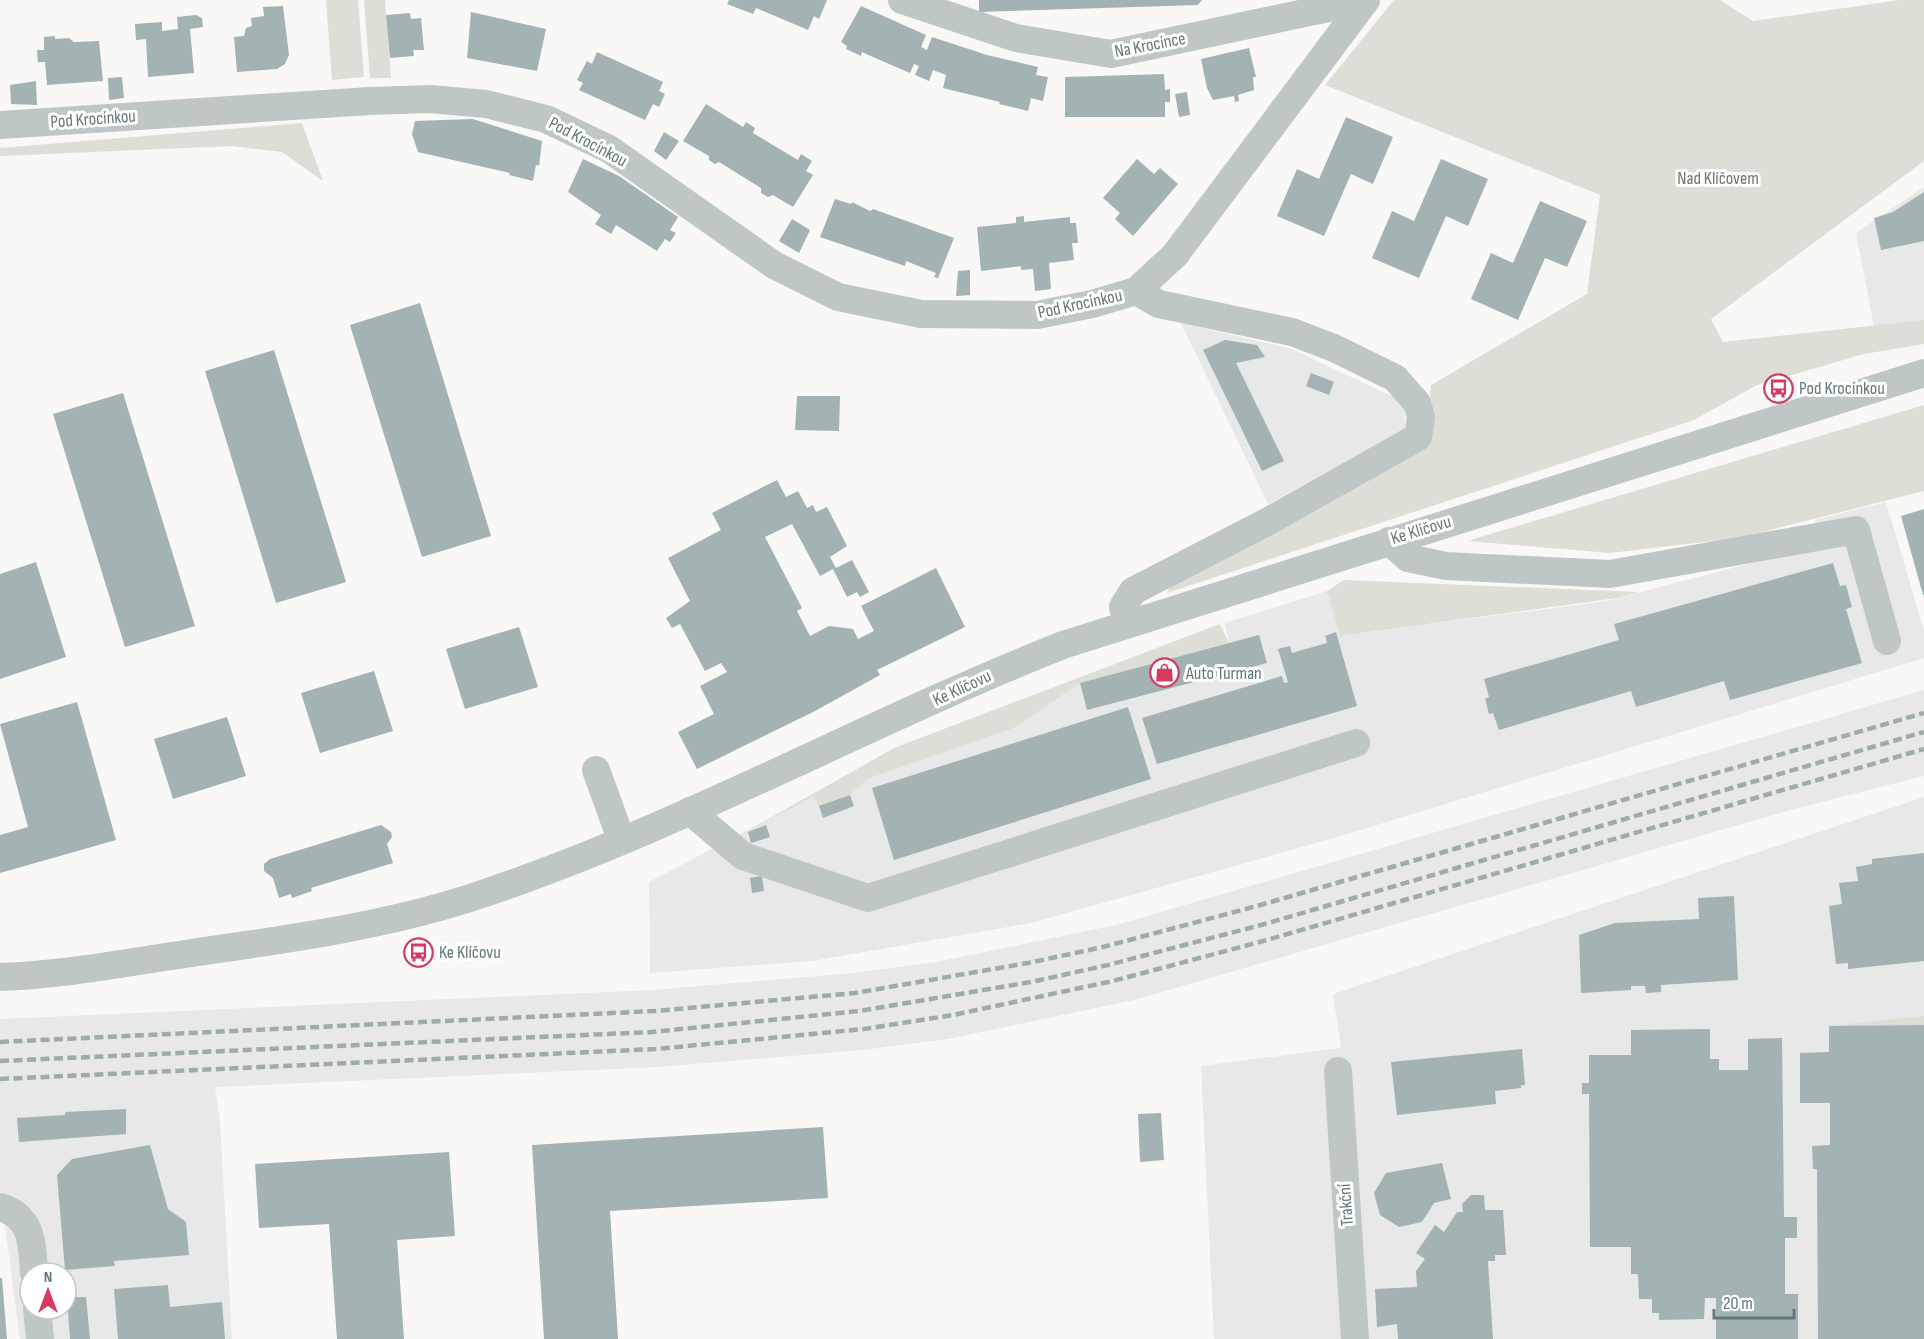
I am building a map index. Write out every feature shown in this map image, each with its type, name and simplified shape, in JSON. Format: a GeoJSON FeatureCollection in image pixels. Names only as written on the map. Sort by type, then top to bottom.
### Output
{"type":"FeatureCollection","features":[{"type":"Feature","properties":{"kind":"street","name":"Na Krocínce"},"geometry":{"type":"LineString","coordinates":[[902,0],[1016,38],[1111,54],[1366,0]]}},
{"type":"Feature","properties":{"kind":"street","name":"Pod Krocínkou"},"geometry":{"type":"LineString","coordinates":[[0,125],[370,101],[430,99],[486,104],[546,119],[609,149],[774,265],[838,297],[921,314],[1037,315],[1092,304],[1136,291],[1175,255],[1366,0]]}},
{"type":"Feature","properties":{"kind":"street","name":"Pod Krocínkou"},"geometry":{"type":"LineString","coordinates":[[1127,624],[1122,607],[1133,591],[1265,523],[1418,437],[1421,417],[1417,403],[1408,389],[1395,378],[1334,348],[1292,332],[1160,304],[1136,291]]}},
{"type":"Feature","properties":{"kind":"street","name":"Ke Klíčovu"},"geometry":{"type":"LineString","coordinates":[[0,977],[137,961],[383,922],[467,898],[690,811],[1006,667],[1127,624],[1924,373]]}},
{"type":"Feature","properties":{"kind":"street"},"geometry":{"type":"LineString","coordinates":[[1389,541],[1408,558],[1446,566],[1610,574],[1856,530],[1887,641]]}},
{"type":"Feature","properties":{"kind":"street"},"geometry":{"type":"LineString","coordinates":[[690,811],[743,856],[868,898],[1356,743]]}},
{"type":"Feature","properties":{"kind":"street"},"geometry":{"type":"LineString","coordinates":[[596,770],[621,839]]}},
{"type":"Feature","properties":{"kind":"street","name":"Trakční"},"geometry":{"type":"LineString","coordinates":[[1338,1071],[1354,1339]]}},
{"type":"Feature","properties":{"kind":"street"},"geometry":{"type":"LineString","coordinates":[[0,1207],[15,1213],[25,1222],[31,1235],[33,1261]]}},
{"type":"Feature","properties":{"kind":"street"},"geometry":{"type":"LineString","coordinates":[[38,1321],[40,1339]]}},
{"type":"Feature","properties":{"kind":"shaded area"},"geometry":{"type":"Polygon","coordinates":[[[1924,187],[1924,323],[1875,332],[1856,233],[1924,187]]]}},
{"type":"Feature","properties":{"kind":"shaded area"},"geometry":{"type":"Polygon","coordinates":[[[1181,323],[1292,349],[1404,402],[1405,430],[1268,504],[1181,323]]]}},
{"type":"Feature","properties":{"kind":"shaded area"},"geometry":{"type":"Polygon","coordinates":[[[1886,502],[1924,631],[1924,658],[1334,838],[1031,923],[812,961],[650,973],[649,882],[815,795],[850,795],[866,779],[1014,728],[1080,683],[1229,643],[1225,623],[1327,591],[1340,636],[1607,601],[1820,545],[1815,520],[1886,502]]]}},
{"type":"Feature","properties":{"kind":"shaded area"},"geometry":{"type":"Polygon","coordinates":[[[1924,690],[1924,776],[1790,810],[1134,1000],[948,1039],[863,1050],[658,1067],[215,1087],[220,1121],[232,1339],[20,1339],[0,1188],[0,1019],[653,990],[853,973],[936,962],[1116,925],[1924,690]]]}},
{"type":"Feature","properties":{"kind":"shaded area"},"geometry":{"type":"Polygon","coordinates":[[[1924,797],[1924,1339],[1214,1339],[1201,1066],[1341,1048],[1333,994],[1924,797]]]}},
{"type":"Feature","properties":{"kind":"green space"},"geometry":{"type":"Polygon","coordinates":[[[326,0],[358,0],[364,77],[332,80],[326,0]]]}},
{"type":"Feature","properties":{"kind":"green space"},"geometry":{"type":"Polygon","coordinates":[[[364,0],[385,0],[391,78],[370,78],[364,0]]]}},
{"type":"Feature","properties":{"kind":"green space","name":"Nad Klíčovem"},"geometry":{"type":"Polygon","coordinates":[[[1394,0],[1720,0],[1753,21],[1900,0],[1924,0],[1924,161],[1711,319],[1723,342],[1924,320],[1924,344],[1864,354],[1757,385],[1694,420],[1167,593],[1174,579],[1427,447],[1431,385],[1587,294],[1600,195],[1325,85],[1394,0]]]}},
{"type":"Feature","properties":{"kind":"green space"},"geometry":{"type":"Polygon","coordinates":[[[302,123],[323,181],[282,152],[232,146],[0,156],[0,148],[302,123]]]}},
{"type":"Feature","properties":{"kind":"green space"},"geometry":{"type":"Polygon","coordinates":[[[1924,405],[1924,491],[1739,538],[1610,553],[1467,541],[1924,405]]]}},
{"type":"Feature","properties":{"kind":"green space"},"geometry":{"type":"Polygon","coordinates":[[[1344,580],[1639,592],[1617,598],[1340,636],[1327,591],[1344,580]]]}},
{"type":"Feature","properties":{"kind":"green space"},"geometry":{"type":"Polygon","coordinates":[[[1220,624],[1229,643],[1080,683],[1014,728],[867,779],[850,795],[819,806],[814,796],[731,840],[894,748],[1220,624]]]}},
{"type":"Feature","properties":{"kind":"green space"},"geometry":{"type":"Polygon","coordinates":[[[1924,1016],[1924,1025],[1829,1026],[1924,1016]]]}},
{"type":"Feature","properties":{"kind":"building"},"geometry":{"type":"Polygon","coordinates":[[[729,0],[827,0],[819,19],[814,16],[808,30],[756,8],[753,14],[727,4],[729,0]]]}},
{"type":"Feature","properties":{"kind":"building"},"geometry":{"type":"Polygon","coordinates":[[[979,0],[1202,0],[1198,5],[979,12],[979,0]]]}},
{"type":"Feature","properties":{"kind":"building"},"geometry":{"type":"Polygon","coordinates":[[[283,6],[289,55],[285,64],[277,69],[237,72],[234,37],[244,36],[246,28],[252,26],[251,18],[264,16],[263,7],[283,6]]]}},
{"type":"Feature","properties":{"kind":"building"},"geometry":{"type":"Polygon","coordinates":[[[861,6],[926,35],[921,47],[927,50],[932,37],[987,55],[1038,67],[1036,75],[1048,77],[1043,101],[1031,98],[1028,111],[999,104],[1000,102],[943,88],[946,75],[933,70],[929,81],[915,75],[919,66],[914,64],[910,73],[862,52],[861,56],[846,49],[847,46],[841,42],[861,6]]]}},
{"type":"Feature","properties":{"kind":"building"},"geometry":{"type":"Polygon","coordinates":[[[471,12],[546,29],[537,71],[467,58],[471,12]]]}},
{"type":"Feature","properties":{"kind":"building"},"geometry":{"type":"Polygon","coordinates":[[[410,13],[411,19],[421,18],[424,50],[413,50],[414,56],[390,58],[386,15],[410,13]]]}},
{"type":"Feature","properties":{"kind":"building"},"geometry":{"type":"Polygon","coordinates":[[[196,15],[202,18],[203,27],[190,29],[194,73],[148,77],[146,39],[136,40],[135,24],[162,22],[162,31],[178,29],[177,17],[196,15]]]}},
{"type":"Feature","properties":{"kind":"building"},"geometry":{"type":"Polygon","coordinates":[[[55,36],[55,39],[69,38],[74,42],[99,41],[103,81],[47,85],[45,62],[38,62],[37,50],[44,50],[44,37],[55,36]]]}},
{"type":"Feature","properties":{"kind":"building"},"geometry":{"type":"Polygon","coordinates":[[[1249,48],[1256,77],[1253,77],[1254,90],[1238,95],[1239,101],[1235,102],[1234,96],[1213,100],[1207,88],[1201,59],[1249,48]]]}},
{"type":"Feature","properties":{"kind":"building"},"geometry":{"type":"Polygon","coordinates":[[[597,52],[663,82],[659,91],[665,94],[659,107],[653,104],[645,120],[579,90],[583,83],[577,80],[587,61],[592,64],[597,52]]]}},
{"type":"Feature","properties":{"kind":"building"},"geometry":{"type":"Polygon","coordinates":[[[1164,74],[1165,90],[1170,89],[1170,102],[1165,102],[1165,117],[1065,117],[1065,77],[1164,74]]]}},
{"type":"Feature","properties":{"kind":"building"},"geometry":{"type":"Polygon","coordinates":[[[122,77],[124,98],[109,100],[108,78],[122,77]]]}},
{"type":"Feature","properties":{"kind":"building"},"geometry":{"type":"Polygon","coordinates":[[[36,81],[37,105],[11,104],[10,85],[36,81]]]}},
{"type":"Feature","properties":{"kind":"building"},"geometry":{"type":"Polygon","coordinates":[[[1187,92],[1190,115],[1179,117],[1175,94],[1187,92]]]}},
{"type":"Feature","properties":{"kind":"building"},"geometry":{"type":"Polygon","coordinates":[[[706,104],[743,127],[746,122],[755,128],[753,133],[798,160],[801,154],[812,161],[806,171],[813,175],[793,207],[773,195],[768,197],[761,193],[761,188],[719,162],[715,164],[709,160],[709,156],[683,141],[706,104]]]}},
{"type":"Feature","properties":{"kind":"building"},"geometry":{"type":"Polygon","coordinates":[[[1346,117],[1393,137],[1373,184],[1351,174],[1324,236],[1277,216],[1297,169],[1319,179],[1346,117]]]}},
{"type":"Feature","properties":{"kind":"building"},"geometry":{"type":"Polygon","coordinates":[[[473,119],[542,141],[539,166],[536,165],[533,181],[509,175],[510,173],[418,152],[412,134],[415,121],[473,119]]]}},
{"type":"Feature","properties":{"kind":"building"},"geometry":{"type":"Polygon","coordinates":[[[664,132],[679,141],[666,160],[654,151],[664,132]]]}},
{"type":"Feature","properties":{"kind":"building"},"geometry":{"type":"Polygon","coordinates":[[[583,159],[619,176],[678,217],[670,230],[676,233],[670,242],[665,239],[657,251],[616,225],[611,234],[595,224],[601,215],[568,192],[583,159]]]}},
{"type":"Feature","properties":{"kind":"building"},"geometry":{"type":"Polygon","coordinates":[[[1137,159],[1154,174],[1160,168],[1178,184],[1133,236],[1115,219],[1120,213],[1103,198],[1137,159]]]}},
{"type":"Feature","properties":{"kind":"building"},"geometry":{"type":"Polygon","coordinates":[[[1441,159],[1488,179],[1468,226],[1446,216],[1419,278],[1372,258],[1392,211],[1414,221],[1441,159]]]}},
{"type":"Feature","properties":{"kind":"building"},"geometry":{"type":"Polygon","coordinates":[[[1924,192],[1924,241],[1881,250],[1874,218],[1893,212],[1924,192]]]}},
{"type":"Feature","properties":{"kind":"building"},"geometry":{"type":"Polygon","coordinates":[[[835,199],[851,204],[852,202],[870,211],[873,209],[954,238],[938,278],[934,277],[936,273],[906,261],[905,266],[820,237],[835,199]]]}},
{"type":"Feature","properties":{"kind":"building"},"geometry":{"type":"Polygon","coordinates":[[[1540,201],[1587,221],[1567,267],[1545,258],[1518,320],[1471,299],[1491,253],[1513,263],[1540,201]]]}},
{"type":"Feature","properties":{"kind":"building"},"geometry":{"type":"Polygon","coordinates":[[[1024,216],[1024,222],[1070,217],[1070,223],[1076,223],[1078,243],[1072,243],[1074,260],[1049,263],[1051,289],[1035,291],[1033,269],[1021,270],[1021,266],[981,271],[977,227],[1016,223],[1016,217],[1024,216]]]}},
{"type":"Feature","properties":{"kind":"building"},"geometry":{"type":"Polygon","coordinates":[[[792,219],[810,230],[799,253],[779,241],[792,219]]]}},
{"type":"Feature","properties":{"kind":"building"},"geometry":{"type":"Polygon","coordinates":[[[970,270],[970,295],[956,296],[958,271],[970,270]]]}},
{"type":"Feature","properties":{"kind":"building"},"geometry":{"type":"Polygon","coordinates":[[[420,303],[491,536],[422,557],[350,325],[420,303]]]}},
{"type":"Feature","properties":{"kind":"building"},"geometry":{"type":"Polygon","coordinates":[[[1225,340],[1257,345],[1265,357],[1236,363],[1284,461],[1262,471],[1203,350],[1225,340]]]}},
{"type":"Feature","properties":{"kind":"building"},"geometry":{"type":"Polygon","coordinates":[[[274,350],[346,582],[276,603],[205,371],[274,350]]]}},
{"type":"Feature","properties":{"kind":"building"},"geometry":{"type":"Polygon","coordinates":[[[1311,373],[1334,382],[1329,395],[1306,386],[1311,373]]]}},
{"type":"Feature","properties":{"kind":"building"},"geometry":{"type":"Polygon","coordinates":[[[123,393],[195,626],[125,647],[53,414],[123,393]]]}},
{"type":"Feature","properties":{"kind":"building"},"geometry":{"type":"Polygon","coordinates":[[[797,396],[840,396],[839,431],[795,430],[797,396]]]}},
{"type":"Feature","properties":{"kind":"building"},"geometry":{"type":"Polygon","coordinates":[[[777,480],[786,497],[798,491],[807,508],[813,505],[816,512],[827,507],[847,546],[830,557],[836,568],[852,560],[869,592],[860,597],[857,592],[847,597],[833,569],[820,576],[792,524],[765,537],[802,608],[797,611],[810,636],[829,626],[853,629],[858,639],[874,631],[861,606],[936,568],[965,627],[877,670],[880,675],[815,711],[697,769],[678,732],[714,714],[700,686],[727,672],[721,663],[705,671],[680,624],[672,628],[666,618],[690,601],[668,558],[721,530],[712,513],[777,480]]]}},
{"type":"Feature","properties":{"kind":"building"},"geometry":{"type":"Polygon","coordinates":[[[1924,509],[1924,595],[1923,595],[1901,516],[1924,509]]]}},
{"type":"Feature","properties":{"kind":"building"},"geometry":{"type":"Polygon","coordinates":[[[36,562],[66,657],[0,679],[0,574],[36,562]]]}},
{"type":"Feature","properties":{"kind":"building"},"geometry":{"type":"Polygon","coordinates":[[[1833,563],[1840,586],[1846,585],[1852,607],[1846,609],[1862,663],[1730,700],[1724,681],[1636,707],[1631,691],[1499,730],[1493,713],[1489,714],[1485,699],[1489,697],[1484,679],[1619,640],[1614,624],[1833,563]]]}},
{"type":"Feature","properties":{"kind":"building"},"geometry":{"type":"Polygon","coordinates":[[[519,627],[538,687],[465,709],[446,649],[519,627]]]}},
{"type":"Feature","properties":{"kind":"building"},"geometry":{"type":"Polygon","coordinates":[[[1336,632],[1357,706],[1157,764],[1142,718],[1282,676],[1284,683],[1288,682],[1278,649],[1290,646],[1292,653],[1327,643],[1325,636],[1336,632]]]}},
{"type":"Feature","properties":{"kind":"building"},"geometry":{"type":"Polygon","coordinates":[[[1259,635],[1267,663],[1087,710],[1080,683],[1259,635]]]}},
{"type":"Feature","properties":{"kind":"building"},"geometry":{"type":"Polygon","coordinates":[[[374,671],[393,731],[320,753],[301,693],[374,671]]]}},
{"type":"Feature","properties":{"kind":"building"},"geometry":{"type":"Polygon","coordinates":[[[77,702],[116,840],[0,873],[0,835],[28,827],[0,724],[77,702]]]}},
{"type":"Feature","properties":{"kind":"building"},"geometry":{"type":"Polygon","coordinates":[[[1128,707],[1151,779],[894,860],[872,788],[1128,707]]]}},
{"type":"Feature","properties":{"kind":"building"},"geometry":{"type":"Polygon","coordinates":[[[227,717],[246,776],[173,799],[154,739],[227,717]]]}},
{"type":"Feature","properties":{"kind":"building"},"geometry":{"type":"Polygon","coordinates":[[[850,795],[854,806],[823,818],[819,806],[850,795]]]}},
{"type":"Feature","properties":{"kind":"building"},"geometry":{"type":"Polygon","coordinates":[[[381,825],[391,832],[392,837],[387,844],[393,863],[311,888],[312,891],[292,898],[291,894],[279,898],[273,878],[264,871],[264,864],[270,859],[381,825]]]}},
{"type":"Feature","properties":{"kind":"building"},"geometry":{"type":"Polygon","coordinates":[[[766,825],[770,837],[751,843],[748,832],[766,825]]]}},
{"type":"Feature","properties":{"kind":"building"},"geometry":{"type":"Polygon","coordinates":[[[1924,853],[1924,961],[1848,969],[1848,963],[1836,964],[1829,906],[1842,904],[1839,883],[1858,881],[1856,867],[1872,864],[1872,859],[1924,853]]]}},
{"type":"Feature","properties":{"kind":"building"},"geometry":{"type":"Polygon","coordinates":[[[762,876],[764,891],[752,893],[750,878],[762,876]]]}},
{"type":"Feature","properties":{"kind":"building"},"geometry":{"type":"Polygon","coordinates":[[[1734,896],[1738,980],[1661,985],[1661,992],[1646,993],[1645,986],[1631,986],[1631,990],[1581,993],[1579,935],[1615,923],[1699,919],[1698,898],[1734,896]]]}},
{"type":"Feature","properties":{"kind":"building"},"geometry":{"type":"Polygon","coordinates":[[[1924,1025],[1924,1339],[1818,1339],[1817,1169],[1813,1169],[1812,1146],[1830,1145],[1830,1103],[1800,1103],[1800,1053],[1829,1052],[1829,1026],[1924,1025]]]}},
{"type":"Feature","properties":{"kind":"building"},"geometry":{"type":"Polygon","coordinates":[[[1710,1029],[1710,1059],[1719,1059],[1719,1070],[1748,1070],[1748,1039],[1782,1038],[1784,1217],[1797,1217],[1797,1238],[1785,1238],[1785,1294],[1798,1294],[1798,1339],[1716,1339],[1716,1298],[1705,1298],[1704,1319],[1659,1320],[1659,1313],[1652,1313],[1652,1299],[1639,1299],[1638,1274],[1631,1274],[1631,1247],[1590,1247],[1589,1094],[1582,1094],[1582,1083],[1589,1083],[1589,1055],[1631,1055],[1631,1030],[1710,1029]]]}},
{"type":"Feature","properties":{"kind":"building"},"geometry":{"type":"Polygon","coordinates":[[[1522,1049],[1525,1085],[1521,1085],[1521,1088],[1495,1091],[1496,1104],[1397,1115],[1391,1062],[1522,1049]]]}},
{"type":"Feature","properties":{"kind":"building"},"geometry":{"type":"Polygon","coordinates":[[[126,1109],[126,1134],[19,1142],[17,1118],[65,1115],[65,1112],[126,1109]]]}},
{"type":"Feature","properties":{"kind":"building"},"geometry":{"type":"Polygon","coordinates":[[[1161,1113],[1164,1160],[1140,1162],[1138,1114],[1161,1113]]]}},
{"type":"Feature","properties":{"kind":"building"},"geometry":{"type":"Polygon","coordinates":[[[823,1127],[828,1198],[610,1211],[618,1339],[544,1339],[532,1145],[823,1127]]]}},
{"type":"Feature","properties":{"kind":"building"},"geometry":{"type":"Polygon","coordinates":[[[150,1145],[168,1209],[186,1222],[189,1255],[114,1261],[115,1266],[78,1269],[78,1261],[64,1261],[57,1175],[72,1159],[150,1145]]]}},
{"type":"Feature","properties":{"kind":"building"},"geometry":{"type":"Polygon","coordinates":[[[449,1152],[455,1236],[397,1240],[404,1339],[337,1339],[329,1224],[259,1228],[255,1164],[449,1152]]]}},
{"type":"Feature","properties":{"kind":"building"},"geometry":{"type":"Polygon","coordinates":[[[1442,1163],[1451,1199],[1434,1203],[1422,1222],[1399,1227],[1380,1215],[1374,1193],[1386,1173],[1442,1163]]]}},
{"type":"Feature","properties":{"kind":"building"},"geometry":{"type":"Polygon","coordinates":[[[1471,1195],[1484,1195],[1485,1210],[1503,1210],[1506,1255],[1495,1255],[1495,1261],[1488,1261],[1493,1339],[1398,1339],[1397,1324],[1377,1327],[1375,1289],[1417,1287],[1416,1271],[1425,1259],[1416,1253],[1435,1225],[1444,1232],[1457,1212],[1463,1212],[1462,1204],[1471,1195]]]}},
{"type":"Feature","properties":{"kind":"building"},"geometry":{"type":"Polygon","coordinates":[[[0,1278],[2,1278],[7,1339],[0,1339],[0,1278]]]}},
{"type":"Feature","properties":{"kind":"building"},"geometry":{"type":"Polygon","coordinates":[[[168,1285],[170,1307],[222,1302],[225,1339],[118,1339],[114,1289],[168,1285]]]}},
{"type":"Feature","properties":{"kind":"building"},"geometry":{"type":"Polygon","coordinates":[[[78,1297],[86,1297],[90,1339],[70,1339],[69,1321],[78,1321],[78,1297]]]}},
{"type":"Feature","properties":{"kind":"railway"},"geometry":{"type":"LineString","coordinates":[[0,1042],[655,1011],[855,993],[1028,963],[1103,947],[1257,906],[1924,713]]}},
{"type":"Feature","properties":{"kind":"railway"},"geometry":{"type":"LineString","coordinates":[[0,1061],[652,1032],[859,1011],[1031,982],[1108,965],[1261,925],[1924,732]]}},
{"type":"Feature","properties":{"kind":"railway"},"geometry":{"type":"LineString","coordinates":[[0,1079],[656,1049],[864,1029],[953,1015],[1113,981],[1267,940],[1924,749]]}},
{"type":"Feature","properties":{"kind":"place","name":"Pod Krocínkou"},"geometry":{"type":"Point","coordinates":[1778,388]}},
{"type":"Feature","properties":{"kind":"place","name":"Auto Turman"},"geometry":{"type":"Point","coordinates":[1165,673]}},
{"type":"Feature","properties":{"kind":"place","name":"Ke Klíčovu"},"geometry":{"type":"Point","coordinates":[418,952]}}]}
